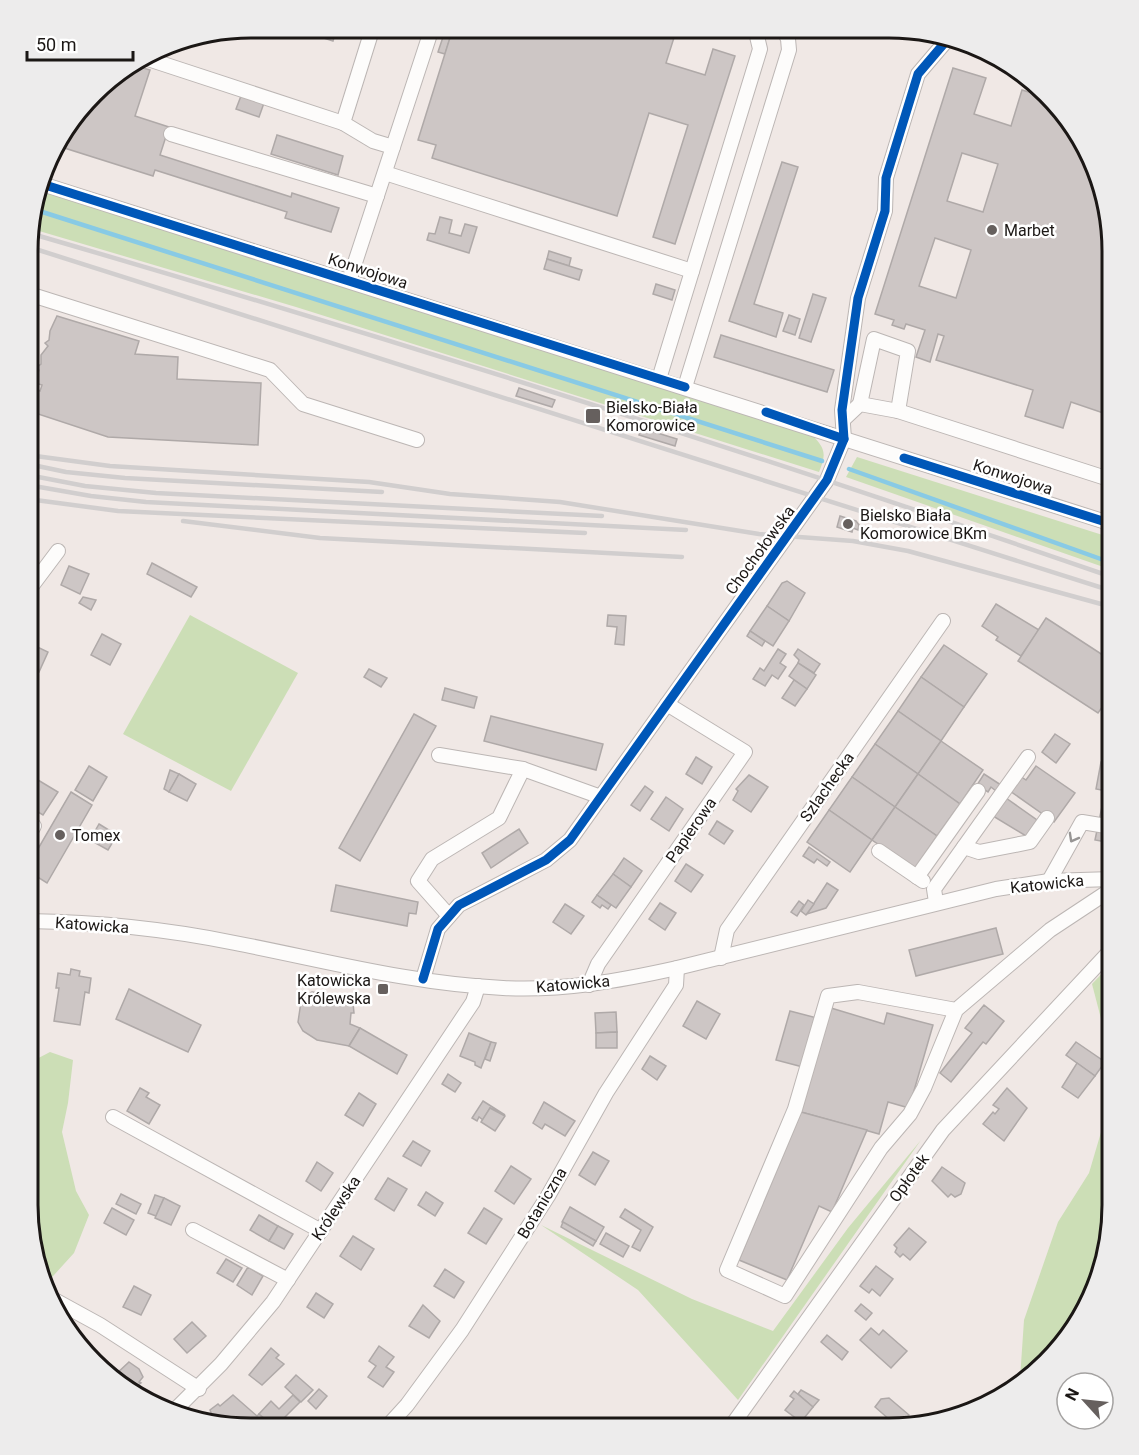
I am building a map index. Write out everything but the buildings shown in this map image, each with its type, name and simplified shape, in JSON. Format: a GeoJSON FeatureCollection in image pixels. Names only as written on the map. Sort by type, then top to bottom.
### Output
{"type":"FeatureCollection","features":[{"type":"Feature","properties":{"kind":"street"},"geometry":{"type":"LineString","coordinates":[[343,123],[370,38]]}},
{"type":"Feature","properties":{"kind":"street"},"geometry":{"type":"LineString","coordinates":[[350,281],[429,38]]}},
{"type":"Feature","properties":{"kind":"street"},"geometry":{"type":"LineString","coordinates":[[659,379],[760,49],[757,38]]}},
{"type":"Feature","properties":{"kind":"street"},"geometry":{"type":"LineString","coordinates":[[685,387],[789,50],[788,38]]}},
{"type":"Feature","properties":{"kind":"street","name":"Chochołowska"},"geometry":{"type":"LineString","coordinates":[[423,979],[438,929],[459,905],[546,860],[570,840],[817,497],[844,439],[843,420],[858,298],[885,211],[886,178],[918,74],[943,45]]}},
{"type":"Feature","properties":{"kind":"street"},"geometry":{"type":"LineString","coordinates":[[153,61],[343,123],[373,141],[393,147]]}},
{"type":"Feature","properties":{"kind":"street"},"geometry":{"type":"LineString","coordinates":[[171,134],[377,196]]}},
{"type":"Feature","properties":{"kind":"street"},"geometry":{"type":"LineString","coordinates":[[385,173],[692,270]]}},
{"type":"Feature","properties":{"kind":"street","name":"Konwojowa"},"geometry":{"type":"LineString","coordinates":[[48,185],[1102,521]]}},
{"type":"Feature","properties":{"kind":"street"},"geometry":{"type":"LineString","coordinates":[[38,297],[270,370],[303,404],[417,440]]}},
{"type":"Feature","properties":{"kind":"street"},"geometry":{"type":"LineString","coordinates":[[843,420],[860,404],[874,339],[908,351],[898,411]]}},
{"type":"Feature","properties":{"kind":"street"},"geometry":{"type":"LineString","coordinates":[[860,404],[898,411],[1102,477]]}},
{"type":"Feature","properties":{"kind":"street"},"geometry":{"type":"LineString","coordinates":[[38,578],[58,551]]}},
{"type":"Feature","properties":{"kind":"street","name":"Szlachecka"},"geometry":{"type":"LineString","coordinates":[[721,958],[726,930],[943,621]]}},
{"type":"Feature","properties":{"kind":"street","name":"Papierowa"},"geometry":{"type":"LineString","coordinates":[[589,985],[598,964],[745,752],[667,704]]}},
{"type":"Feature","properties":{"kind":"street"},"geometry":{"type":"LineString","coordinates":[[439,755],[523,769],[601,797]]}},
{"type":"Feature","properties":{"kind":"street"},"geometry":{"type":"LineString","coordinates":[[879,851],[917,877],[935,896],[964,847],[1028,757]]}},
{"type":"Feature","properties":{"kind":"street"},"geometry":{"type":"LineString","coordinates":[[449,916],[418,881],[432,859],[499,818],[523,769]]}},
{"type":"Feature","properties":{"kind":"street"},"geometry":{"type":"LineString","coordinates":[[917,877],[978,791]]}},
{"type":"Feature","properties":{"kind":"street"},"geometry":{"type":"LineString","coordinates":[[964,847],[979,852],[1030,842],[1047,818]]}},
{"type":"Feature","properties":{"kind":"street"},"geometry":{"type":"LineString","coordinates":[[1049,881],[1082,822],[1101,825]]}},
{"type":"Feature","properties":{"kind":"street","name":"Katowicka"},"geometry":{"type":"LineString","coordinates":[[38,922],[151,929],[423,979],[478,986],[558,988],[589,985],[721,958],[935,896],[1049,881],[1101,879]]}},
{"type":"Feature","properties":{"kind":"street"},"geometry":{"type":"LineString","coordinates":[[956,1010],[858,992],[828,996],[795,1109],[727,1270],[785,1296],[881,1149],[910,1114],[924,1088],[956,1010],[1050,930],[1101,896]]}},
{"type":"Feature","properties":{"kind":"street","name":"Opłotek"},"geometry":{"type":"LineString","coordinates":[[738,1417],[943,1130],[1101,960]]}},
{"type":"Feature","properties":{"kind":"street","name":"Botaniczna"},"geometry":{"type":"LineString","coordinates":[[396,1418],[407,1406],[462,1330],[548,1196],[606,1093],[676,985],[677,968]]}},
{"type":"Feature","properties":{"kind":"street","name":"Królewska"},"geometry":{"type":"LineString","coordinates":[[181,1405],[199,1389],[273,1302],[473,1002],[478,986]]}},
{"type":"Feature","properties":{"kind":"street"},"geometry":{"type":"LineString","coordinates":[[113,1117],[321,1231]]}},
{"type":"Feature","properties":{"kind":"street"},"geometry":{"type":"LineString","coordinates":[[193,1230],[288,1280]]}},
{"type":"Feature","properties":{"kind":"street"},"geometry":{"type":"LineString","coordinates":[[62,1304],[100,1325],[199,1389]]}},
{"type":"Feature","properties":{"kind":"green space"},"geometry":{"type":"Polygon","coordinates":[[[46,192],[813,436],[824,452],[824,457],[819,472],[296,307],[38,231],[46,192]]]}},
{"type":"Feature","properties":{"kind":"green space"},"geometry":{"type":"Polygon","coordinates":[[[857,457],[1102,535],[1102,566],[846,477],[857,457]]]}},
{"type":"Feature","properties":{"kind":"green space"},"geometry":{"type":"Polygon","coordinates":[[[190,615],[298,673],[231,791],[123,734],[190,615]]]}},
{"type":"Feature","properties":{"kind":"green space"},"geometry":{"type":"Polygon","coordinates":[[[1101,974],[1101,1019],[1092,984],[1101,974]]]}},
{"type":"Feature","properties":{"kind":"green space"},"geometry":{"type":"Polygon","coordinates":[[[50,1052],[73,1060],[62,1132],[76,1191],[89,1215],[74,1253],[51,1278],[45,1260],[38,1219],[38,1058],[50,1052]]]}},
{"type":"Feature","properties":{"kind":"green space"},"geometry":{"type":"Polygon","coordinates":[[[1101,1132],[1100,1232],[1090,1273],[1080,1299],[1066,1323],[1049,1345],[1020,1372],[1024,1320],[1058,1222],[1089,1173],[1101,1132]]]}},
{"type":"Feature","properties":{"kind":"green space"},"geometry":{"type":"Polygon","coordinates":[[[921,1140],[738,1400],[638,1290],[541,1225],[692,1299],[773,1331],[848,1228],[921,1140]]]}},
{"type":"Feature","properties":{"kind":"waterway"},"geometry":{"type":"LineString","coordinates":[[41,212],[822,461]]}},
{"type":"Feature","properties":{"kind":"waterway"},"geometry":{"type":"LineString","coordinates":[[849,469],[1102,559]]}},
{"type":"Feature","properties":{"kind":"railway"},"geometry":{"type":"LineString","coordinates":[[38,236],[573,398],[1102,573]]}},
{"type":"Feature","properties":{"kind":"railway"},"geometry":{"type":"LineString","coordinates":[[38,250],[1102,588]]}},
{"type":"Feature","properties":{"kind":"railway"},"geometry":{"type":"LineString","coordinates":[[38,456],[110,466],[369,482],[450,494],[560,502],[759,534],[853,541],[908,551],[1102,604]]}},
{"type":"Feature","properties":{"kind":"railway"},"geometry":{"type":"LineString","coordinates":[[38,466],[66,472],[125,478],[382,492]]}},
{"type":"Feature","properties":{"kind":"railway"},"geometry":{"type":"LineString","coordinates":[[38,477],[85,486],[156,493],[602,516]]}},
{"type":"Feature","properties":{"kind":"railway"},"geometry":{"type":"LineString","coordinates":[[38,487],[146,502],[686,530]]}},
{"type":"Feature","properties":{"kind":"railway"},"geometry":{"type":"LineString","coordinates":[[38,500],[118,511],[585,533]]}},
{"type":"Feature","properties":{"kind":"railway"},"geometry":{"type":"LineString","coordinates":[[183,521],[320,538],[682,557]]}},
{"type":"Feature","properties":{"kind":"cycle path"},"geometry":{"type":"LineString","coordinates":[[423,979],[438,929],[459,905],[546,860],[570,840],[827,480],[844,439],[842,410],[858,298],[885,211],[886,178],[918,74],[943,45]]}},
{"type":"Feature","properties":{"kind":"cycle path"},"geometry":{"type":"LineString","coordinates":[[48,186],[685,387]]}},
{"type":"Feature","properties":{"kind":"cycle path"},"geometry":{"type":"LineString","coordinates":[[766,412],[844,439]]}},
{"type":"Feature","properties":{"kind":"cycle path"},"geometry":{"type":"LineString","coordinates":[[904,458],[1102,521]]}},
{"type":"Feature","properties":{"kind":"place","name":"Marbet"},"geometry":{"type":"Point","coordinates":[992,230]}},
{"type":"Feature","properties":{"kind":"place","name":"Bielsko-Biała Komorowice"},"geometry":{"type":"Point","coordinates":[593,416]}},
{"type":"Feature","properties":{"kind":"place","name":"Bielsko Biała Komorowice BKm"},"geometry":{"type":"Point","coordinates":[848,524]}},
{"type":"Feature","properties":{"kind":"place","name":"Tomex"},"geometry":{"type":"Point","coordinates":[60,835]}},
{"type":"Feature","properties":{"kind":"place","name":"Katowicka Królewska"},"geometry":{"type":"Point","coordinates":[383,989]}}]}
